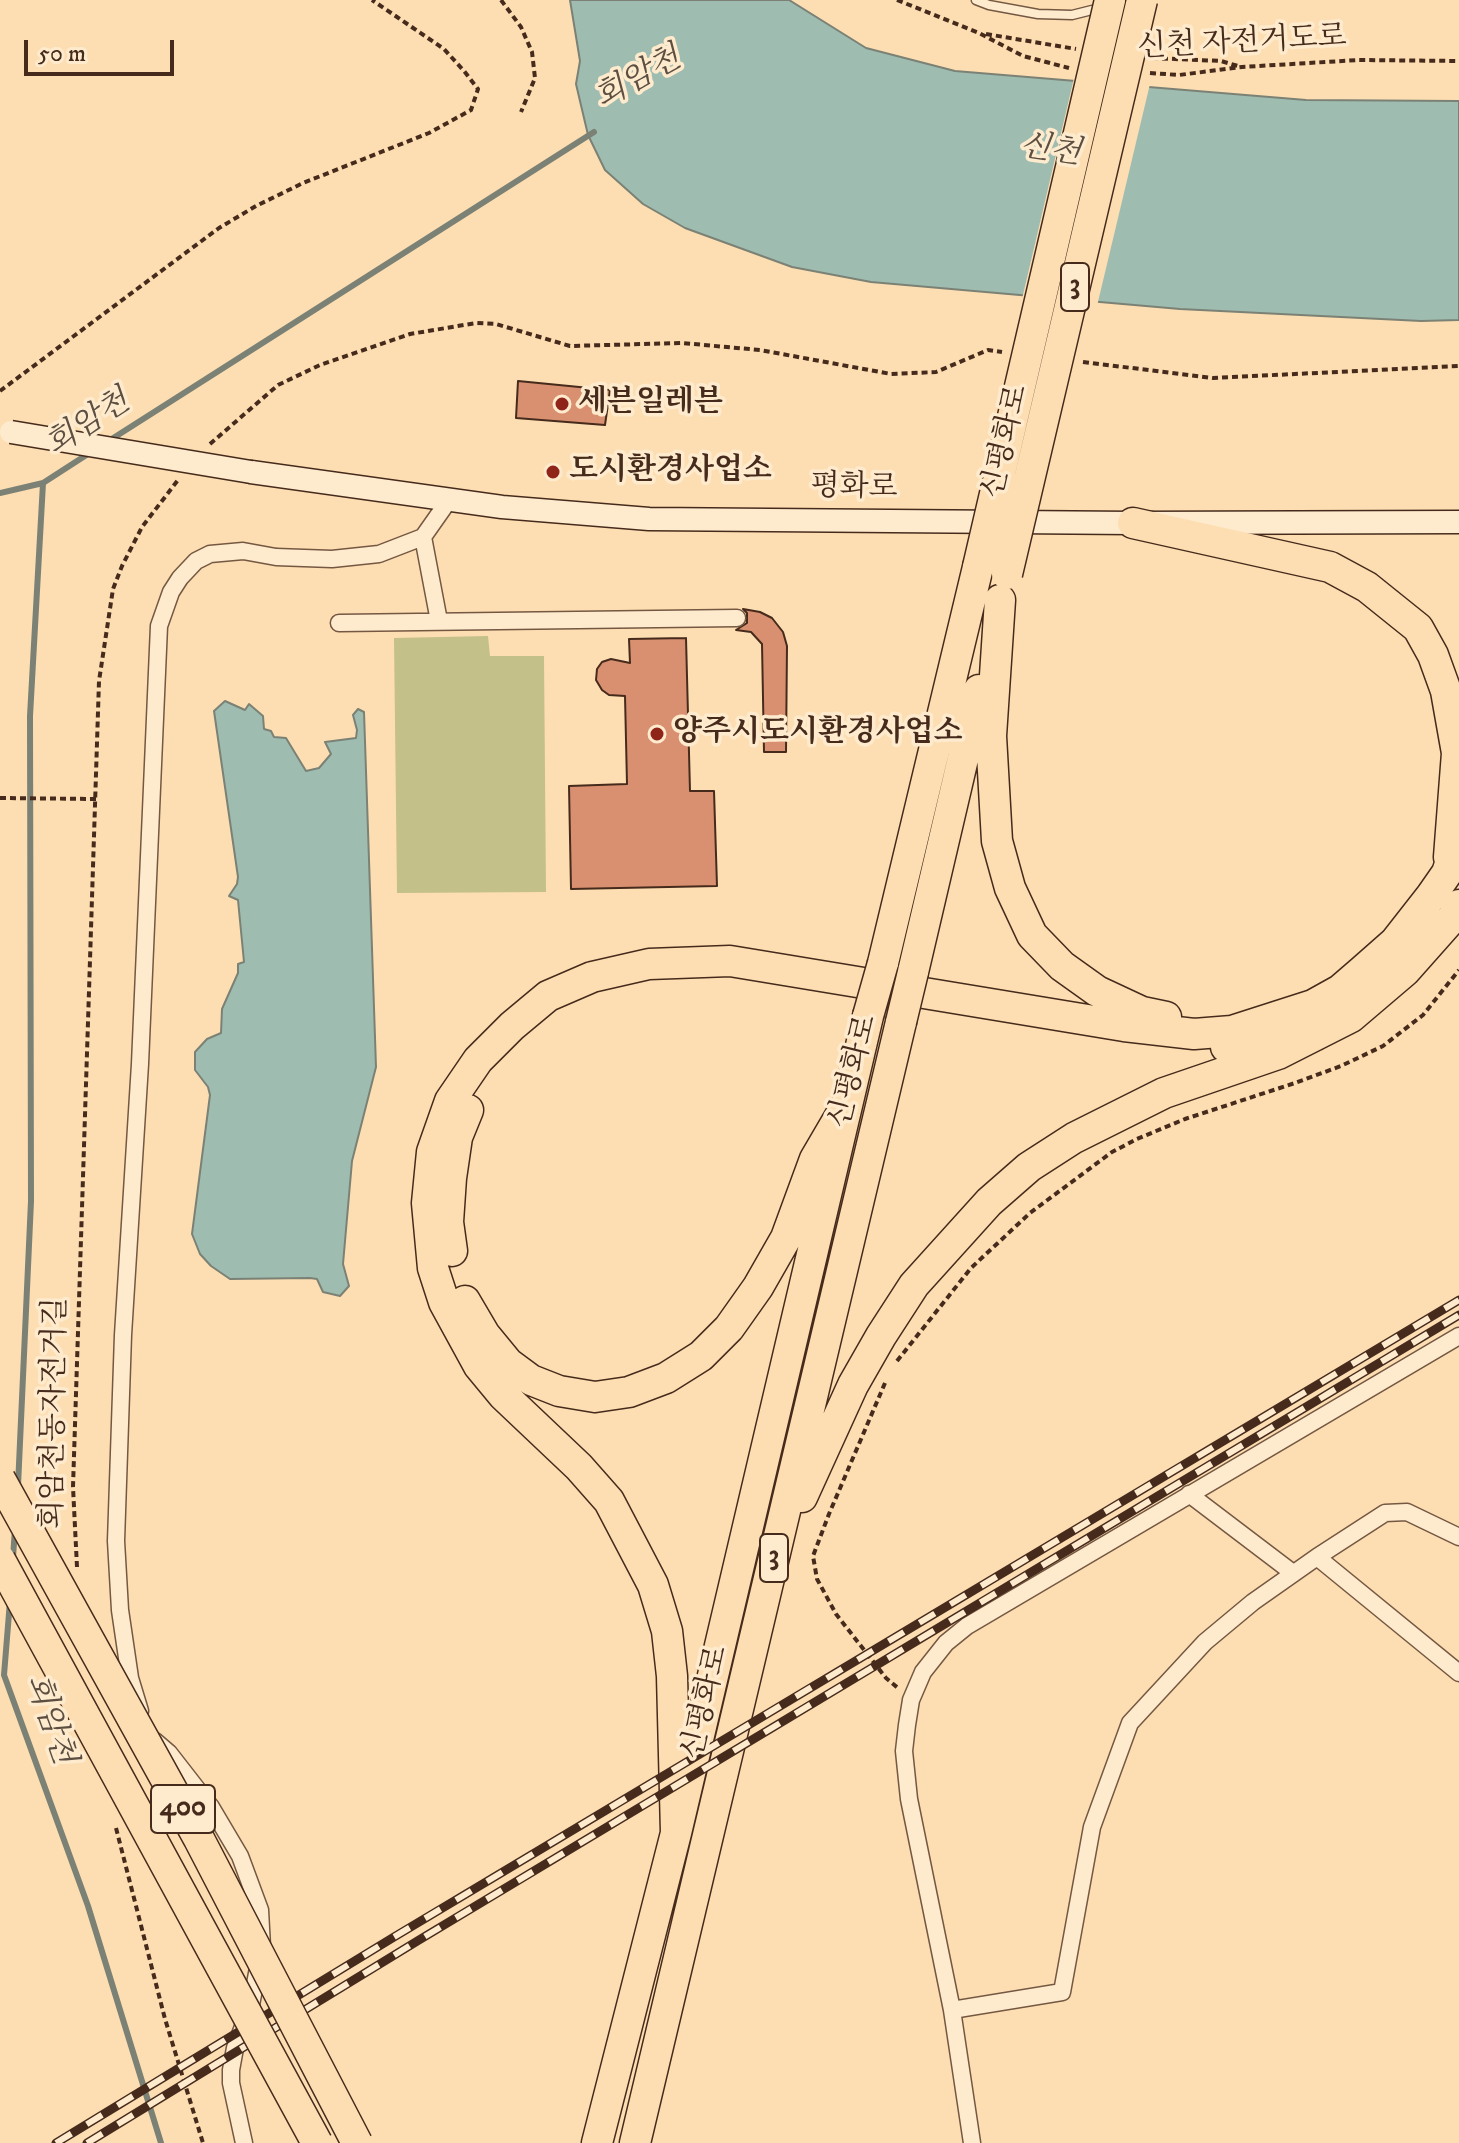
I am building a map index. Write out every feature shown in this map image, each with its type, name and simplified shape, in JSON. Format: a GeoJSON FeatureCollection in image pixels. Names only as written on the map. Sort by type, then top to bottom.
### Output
{"type":"FeatureCollection","features":[{"type":"Feature","properties":{"kind":"highway","name":"신평화로"},"geometry":{"type":"LineString","coordinates":[[635,2143],[913,972],[995,580],[1110,0]]}},
{"type":"Feature","properties":{"kind":"highway","name":"신평화로"},"geometry":{"type":"LineString","coordinates":[[597,2143],[676,1833],[868,1016],[995,580],[1142,0]]}},
{"type":"Feature","properties":{"kind":"highway"},"geometry":{"type":"LineString","coordinates":[[1133,523],[1330,567],[1367,587],[1418,628],[1433,655],[1446,691],[1457,753],[1447,873]]}},
{"type":"Feature","properties":{"kind":"highway"},"geometry":{"type":"LineString","coordinates":[[995,580],[991,736],[997,841],[1010,888],[1032,935],[1074,975],[1097,991],[1142,1012],[1199,1022],[1268,1020]]}},
{"type":"Feature","properties":{"kind":"highway"},"geometry":{"type":"LineString","coordinates":[[676,1833],[672,1676],[667,1631],[653,1585],[609,1501],[579,1467],[503,1395],[479,1366],[444,1302],[433,1268],[427,1203],[432,1152],[450,1101],[478,1060],[548,996],[592,977],[649,964],[730,961],[1124,1026],[1194,1034],[1232,1031],[1313,1005],[1340,990],[1395,942],[1447,873],[1459,836]]}},
{"type":"Feature","properties":{"kind":"highway"},"geometry":{"type":"LineString","coordinates":[[769,1581],[799,1503],[853,1385],[881,1336],[914,1285],[989,1202],[1029,1167],[1074,1138],[1164,1093],[1278,1054],[1351,1017],[1378,996],[1433,941],[1459,905]]}},
{"type":"Feature","properties":{"kind":"highway"},"geometry":{"type":"LineString","coordinates":[[846,1106],[815,1159],[786,1238],[758,1287],[729,1328],[701,1356],[666,1378],[629,1392],[595,1397],[559,1391],[531,1380],[508,1363],[467,1307],[454,1268],[448,1222],[457,1137],[469,1106],[489,1076],[517,1046],[552,1016],[596,997],[653,984],[734,981],[1119,1043],[1219,1048],[1314,1036]]}},
{"type":"Feature","properties":{"kind":"highway","name":"400"},"geometry":{"type":"LineString","coordinates":[[0,1479],[199,1839],[357,2143]]}},
{"type":"Feature","properties":{"kind":"highway","name":"400"},"geometry":{"type":"LineString","coordinates":[[0,1560],[317,2143]]}},
{"type":"Feature","properties":{"kind":"main road","name":"평화로"},"geometry":{"type":"LineString","coordinates":[[5,432],[449,500],[544,512],[649,519],[1459,522]]}},
{"type":"Feature","properties":{"kind":"street"},"geometry":{"type":"LineString","coordinates":[[244,2143],[231,2070],[235,2048],[251,2005],[262,1947],[260,1910],[240,1856],[211,1807],[169,1753],[143,1728],[130,1678],[118,1582],[116,1541],[124,1321],[140,1064],[159,626],[171,592],[180,578],[196,561],[210,554],[243,551],[276,557],[332,559],[379,554],[423,537],[449,500]]}},
{"type":"Feature","properties":{"kind":"street"},"geometry":{"type":"LineString","coordinates":[[423,537],[439,621]]}},
{"type":"Feature","properties":{"kind":"street"},"geometry":{"type":"LineString","coordinates":[[339,623],[737,618]]}},
{"type":"Feature","properties":{"kind":"street"},"geometry":{"type":"LineString","coordinates":[[972,2143],[952,2010],[909,1799],[904,1751],[911,1700],[923,1672],[946,1643],[967,1626],[1459,1336]]}},
{"type":"Feature","properties":{"kind":"street"},"geometry":{"type":"LineString","coordinates":[[1189,1494],[1293,1573]]}},
{"type":"Feature","properties":{"kind":"street"},"geometry":{"type":"LineString","coordinates":[[952,2010],[1062,1992],[1092,1827],[1130,1723],[1205,1642],[1293,1573],[1385,1513],[1407,1512],[1459,1537]]}},
{"type":"Feature","properties":{"kind":"street"},"geometry":{"type":"LineString","coordinates":[[1317,1557],[1459,1673]]}},
{"type":"Feature","properties":{"kind":"lane"},"geometry":{"type":"LineString","coordinates":[[976,0],[1038,14],[1072,15],[1099,10],[1103,0]]}},
{"type":"Feature","properties":{"kind":"path"},"geometry":{"type":"LineString","coordinates":[[0,391],[231,221],[303,183],[429,133],[471,110],[478,89],[464,71],[444,49],[372,0]]}},
{"type":"Feature","properties":{"kind":"path"},"geometry":{"type":"LineString","coordinates":[[501,0],[521,27],[532,52],[535,78],[521,112]]}},
{"type":"Feature","properties":{"kind":"path"},"geometry":{"type":"LineString","coordinates":[[897,0],[979,33],[1023,56],[1078,69]]}},
{"type":"Feature","properties":{"kind":"path","name":"신천 자전거도로"},"geometry":{"type":"LineString","coordinates":[[1136,72],[1179,75],[1242,67],[1285,67],[1359,60],[1459,61]]}},
{"type":"Feature","properties":{"kind":"path","name":"회암천동자전거길"},"geometry":{"type":"LineString","coordinates":[[2,798],[96,799],[73,1487],[77,1578]]}},
{"type":"Feature","properties":{"kind":"path"},"geometry":{"type":"LineString","coordinates":[[897,1361],[971,1268],[1030,1213],[1112,1152],[1185,1119],[1295,1083],[1383,1046],[1423,1015],[1459,970]]}},
{"type":"Feature","properties":{"kind":"path"},"geometry":{"type":"LineString","coordinates":[[890,1375],[813,1556],[817,1579],[836,1614],[886,1678],[911,1700]]}},
{"type":"Feature","properties":{"kind":"path"},"geometry":{"type":"LineString","coordinates":[[114,1819],[165,2019],[203,2143]]}},
{"type":"Feature","properties":{"kind":"shaded area"},"geometry":{"type":"Polygon","coordinates":[[[488,636],[490,656],[544,656],[546,892],[397,893],[394,638],[488,636]]]}},
{"type":"Feature","properties":{"kind":"water","name":"신천"},"geometry":{"type":"Polygon","coordinates":[[[570,0],[789,0],[866,48],[955,71],[1306,100],[1459,101],[1459,320],[1421,321],[1180,309],[871,282],[792,267],[685,228],[643,204],[605,170],[588,135],[576,84],[580,61],[570,0]]]}},
{"type":"Feature","properties":{"kind":"water"},"geometry":{"type":"Polygon","coordinates":[[[225,701],[245,710],[249,704],[263,716],[264,729],[271,731],[274,737],[286,738],[306,771],[319,768],[331,754],[325,742],[356,738],[353,715],[358,709],[364,712],[376,1067],[352,1161],[343,1264],[349,1286],[340,1296],[323,1292],[317,1279],[230,1279],[200,1254],[192,1234],[210,1095],[208,1087],[195,1070],[195,1052],[207,1039],[221,1033],[222,1009],[238,973],[238,964],[244,962],[238,900],[229,896],[238,877],[214,711],[225,701]]]}},
{"type":"Feature","properties":{"kind":"pier"},"geometry":{"type":"Polygon","coordinates":[[[1074,78],[1150,84],[1097,306],[1022,299],[1074,78]]]}},
{"type":"Feature","properties":{"kind":"building","name":"세븐일레븐"},"geometry":{"type":"Polygon","coordinates":[[[518,381],[610,390],[605,425],[516,418],[518,381]]]}},
{"type":"Feature","properties":{"kind":"building"},"geometry":{"type":"Polygon","coordinates":[[[743,609],[772,618],[783,632],[787,646],[786,752],[764,752],[762,644],[751,632],[736,630],[747,623],[747,613],[743,609]]]}},
{"type":"Feature","properties":{"kind":"building","name":"양주시도시환경사업소"},"geometry":{"type":"Polygon","coordinates":[[[686,638],[690,791],[714,791],[717,886],[571,889],[569,786],[627,784],[625,696],[609,695],[602,690],[596,680],[597,669],[602,662],[611,659],[630,663],[629,639],[686,638]]]}},
{"type":"Feature","properties":{"kind":"waterway","name":"회암천"},"geometry":{"type":"LineString","coordinates":[[107,442],[594,132]]}},
{"type":"Feature","properties":{"kind":"waterway","name":"회암천"},"geometry":{"type":"LineString","coordinates":[[18,1486],[31,1201],[30,716],[43,483],[91,452]]}},
{"type":"Feature","properties":{"kind":"waterway"},"geometry":{"type":"LineString","coordinates":[[0,493],[43,483]]}},
{"type":"Feature","properties":{"kind":"waterway","name":"회암천"},"geometry":{"type":"LineString","coordinates":[[13,1557],[15,1529]]}},
{"type":"Feature","properties":{"kind":"waterway","name":"회암천"},"geometry":{"type":"LineString","coordinates":[[10,1601],[4,1675],[88,1906],[161,2143]]}},
{"type":"Feature","properties":{"kind":"railway"},"geometry":{"type":"LineString","coordinates":[[56,2143],[394,1937],[1459,1300]]}},
{"type":"Feature","properties":{"kind":"railway"},"geometry":{"type":"LineString","coordinates":[[87,2143],[1459,1315]]}},
{"type":"Feature","properties":{"kind":"place","name":"세븐일레븐"},"geometry":{"type":"Point","coordinates":[562,404]}},
{"type":"Feature","properties":{"kind":"place","name":"도시환경사업소"},"geometry":{"type":"Point","coordinates":[553,472]}},
{"type":"Feature","properties":{"kind":"place","name":"양주시도시환경사업소"},"geometry":{"type":"Point","coordinates":[657,734]}}]}
